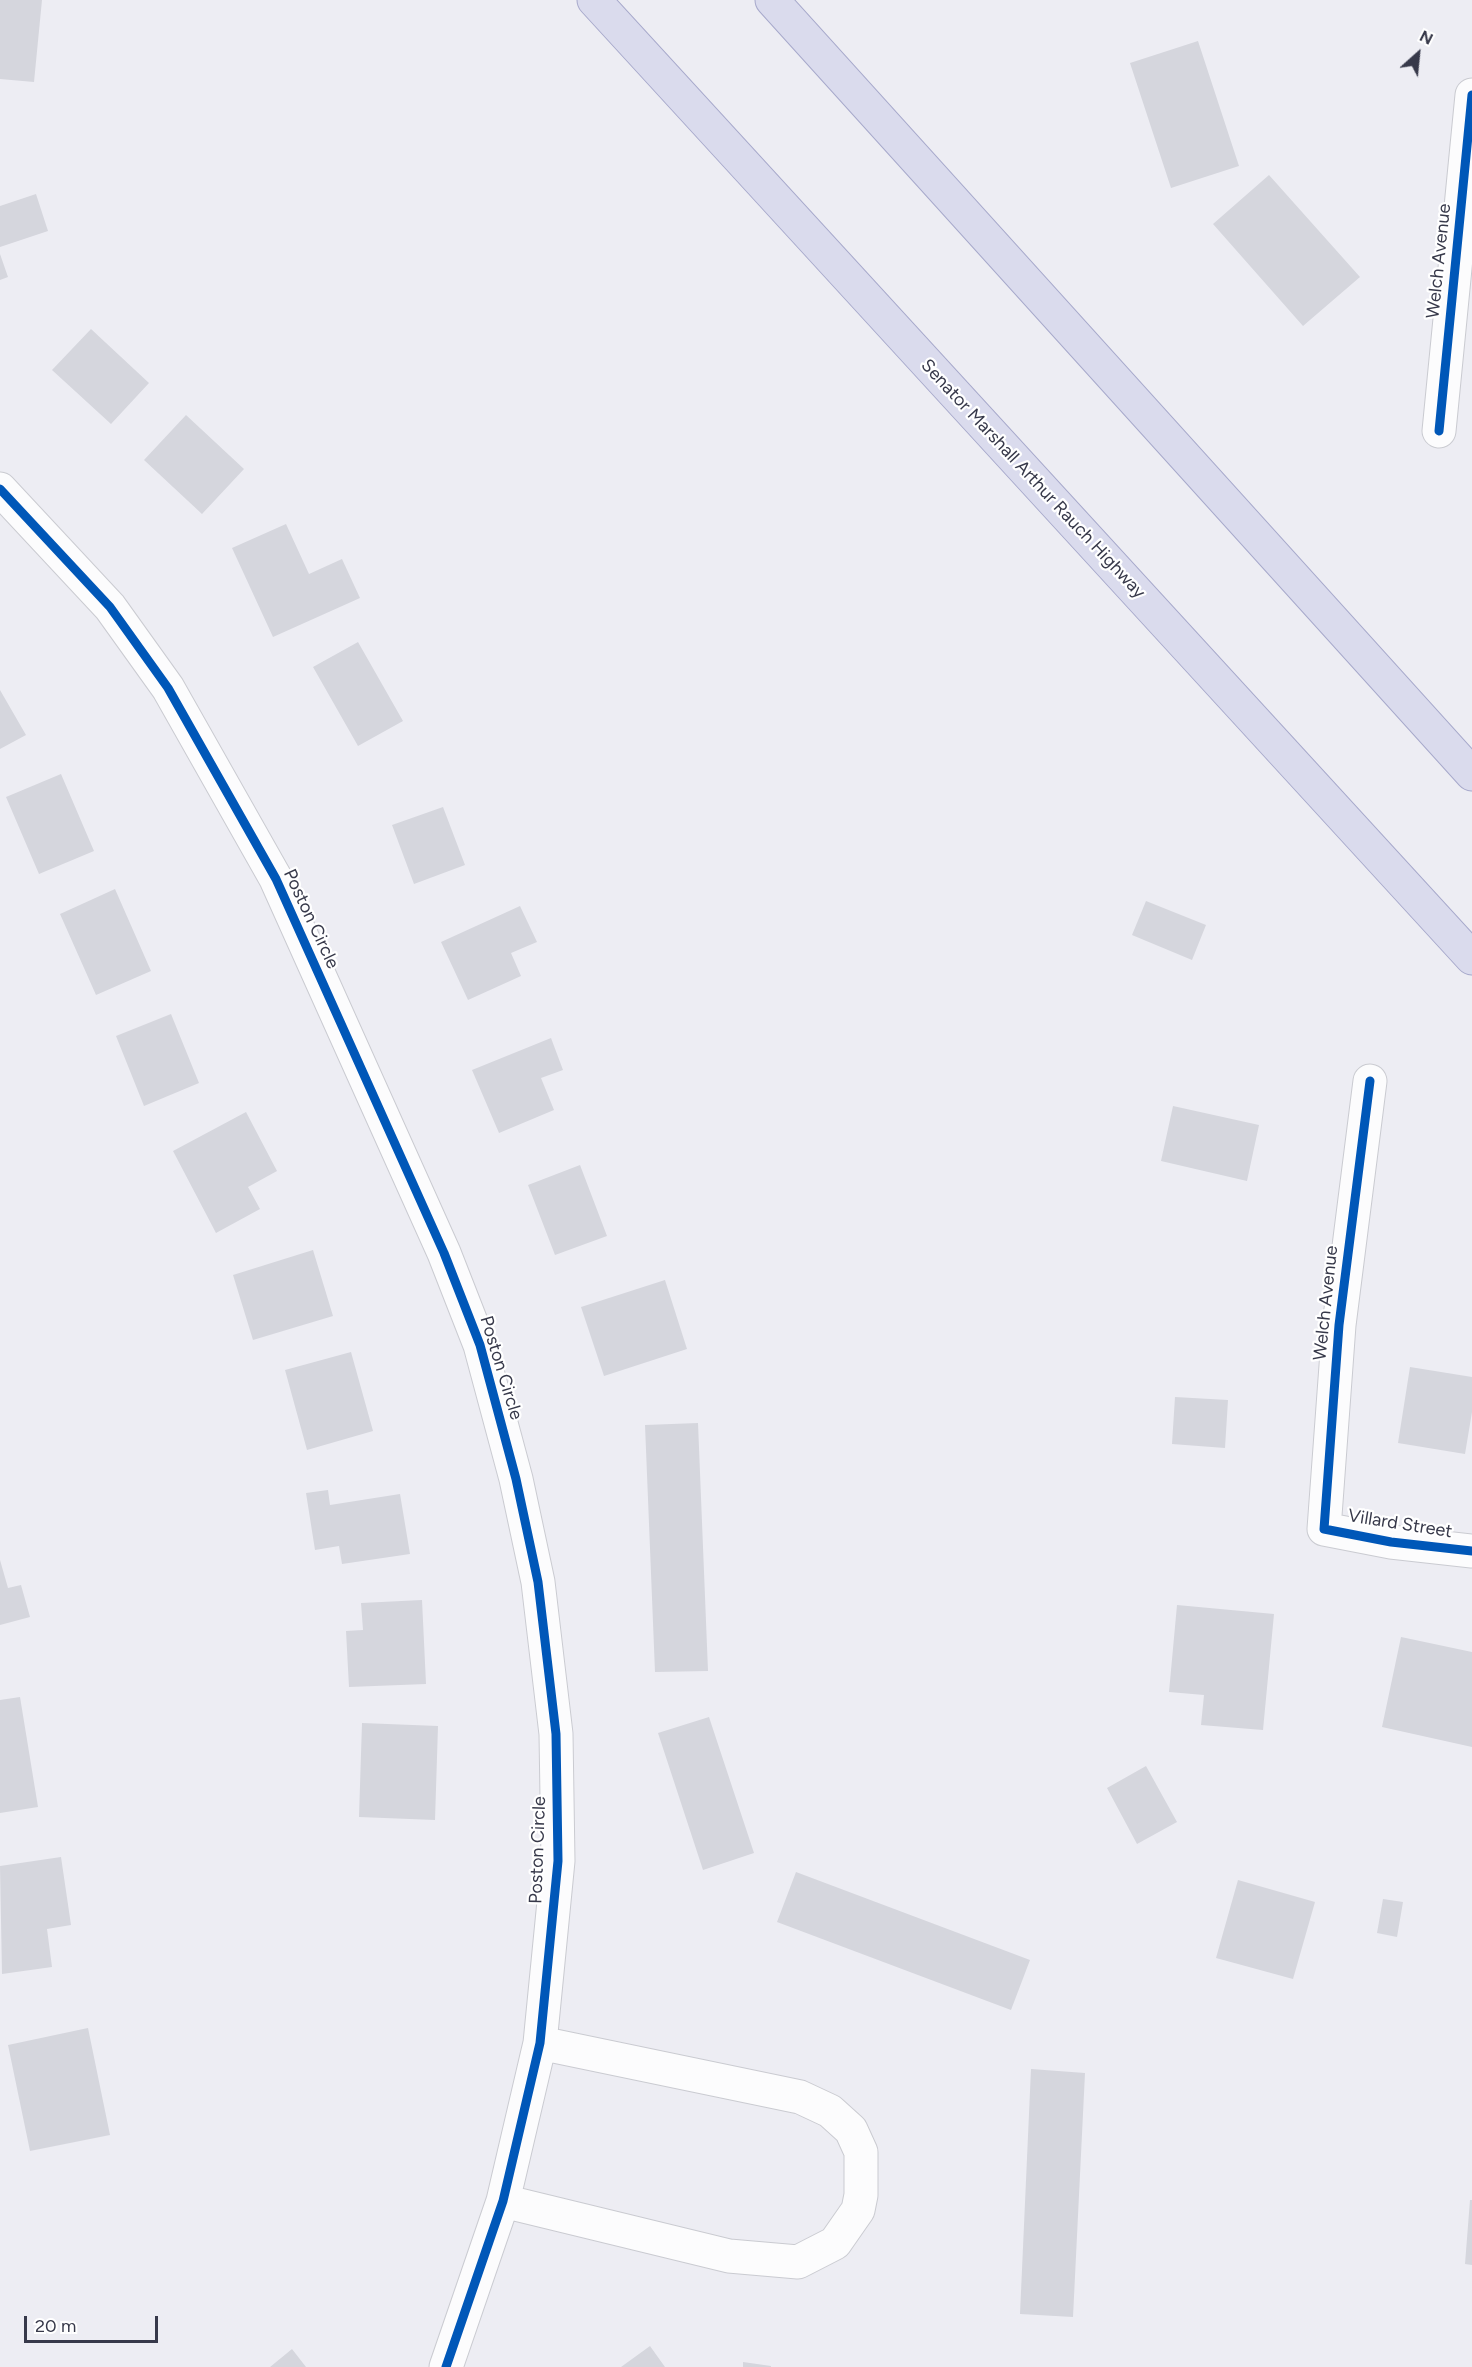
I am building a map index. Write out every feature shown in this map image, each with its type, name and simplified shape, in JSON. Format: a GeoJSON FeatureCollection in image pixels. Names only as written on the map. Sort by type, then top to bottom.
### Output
{"type":"FeatureCollection","features":[{"type":"Feature","properties":{"kind":"highway","name":"Senator Marshall Arthur Rauch Highway"},"geometry":{"type":"LineString","coordinates":[[594,0],[1472,958]]}},
{"type":"Feature","properties":{"kind":"highway"},"geometry":{"type":"LineString","coordinates":[[772,0],[1472,774]]}},
{"type":"Feature","properties":{"kind":"street","name":"Welch Avenue"},"geometry":{"type":"LineString","coordinates":[[1439,431],[1472,95]]}},
{"type":"Feature","properties":{"kind":"street","name":"Poston Circle"},"geometry":{"type":"LineString","coordinates":[[0,489],[110,607],[168,688],[276,879],[444,1253],[480,1345],[516,1479],[538,1582],[556,1734],[558,1861],[540,2043],[503,2200],[447,2367]]}},
{"type":"Feature","properties":{"kind":"street","name":"Welch Avenue"},"geometry":{"type":"LineString","coordinates":[[1324,1529],[1339,1325],[1370,1081]]}},
{"type":"Feature","properties":{"kind":"street","name":"Villard Street"},"geometry":{"type":"LineString","coordinates":[[1324,1529],[1391,1542],[1472,1551]]}},
{"type":"Feature","properties":{"kind":"street"},"geometry":{"type":"LineString","coordinates":[[503,2200],[729,2256],[798,2262],[835,2242],[858,2210],[861,2195],[861,2152],[851,2130],[830,2111],[800,2097],[540,2043]]}},
{"type":"Feature","properties":{"kind":"building"},"geometry":{"type":"Polygon","coordinates":[[[0,0],[42,0],[34,82],[0,79],[0,0]]]}},
{"type":"Feature","properties":{"kind":"building"},"geometry":{"type":"Polygon","coordinates":[[[1198,41],[1239,166],[1171,188],[1130,63],[1198,41]]]}},
{"type":"Feature","properties":{"kind":"building"},"geometry":{"type":"Polygon","coordinates":[[[1269,175],[1360,277],[1303,326],[1213,224],[1269,175]]]}},
{"type":"Feature","properties":{"kind":"building"},"geometry":{"type":"Polygon","coordinates":[[[36,194],[48,231],[0,247],[0,206],[36,194]]]}},
{"type":"Feature","properties":{"kind":"building"},"geometry":{"type":"Polygon","coordinates":[[[0,254],[8,277],[0,280],[0,254]]]}},
{"type":"Feature","properties":{"kind":"building"},"geometry":{"type":"Polygon","coordinates":[[[91,329],[149,383],[111,424],[52,370],[91,329]]]}},
{"type":"Feature","properties":{"kind":"building"},"geometry":{"type":"Polygon","coordinates":[[[186,415],[244,469],[202,514],[144,460],[186,415]]]}},
{"type":"Feature","properties":{"kind":"building"},"geometry":{"type":"Polygon","coordinates":[[[286,524],[309,574],[342,559],[360,598],[273,637],[232,548],[286,524]]]}},
{"type":"Feature","properties":{"kind":"building"},"geometry":{"type":"Polygon","coordinates":[[[358,642],[403,721],[358,746],[313,667],[358,642]]]}},
{"type":"Feature","properties":{"kind":"building"},"geometry":{"type":"Polygon","coordinates":[[[0,690],[26,735],[0,749],[0,690]]]}},
{"type":"Feature","properties":{"kind":"building"},"geometry":{"type":"Polygon","coordinates":[[[61,774],[94,851],[39,874],[6,797],[61,774]]]}},
{"type":"Feature","properties":{"kind":"building"},"geometry":{"type":"Polygon","coordinates":[[[443,807],[465,865],[414,884],[392,825],[443,807]]]}},
{"type":"Feature","properties":{"kind":"building"},"geometry":{"type":"Polygon","coordinates":[[[115,889],[151,971],[96,995],[60,914],[115,889]]]}},
{"type":"Feature","properties":{"kind":"building"},"geometry":{"type":"Polygon","coordinates":[[[1146,901],[1206,925],[1192,960],[1132,935],[1146,901]]]}},
{"type":"Feature","properties":{"kind":"building"},"geometry":{"type":"Polygon","coordinates":[[[520,906],[537,942],[511,953],[521,976],[468,1000],[441,942],[520,906]]]}},
{"type":"Feature","properties":{"kind":"building"},"geometry":{"type":"Polygon","coordinates":[[[171,1014],[199,1083],[144,1106],[116,1036],[171,1014]]]}},
{"type":"Feature","properties":{"kind":"building"},"geometry":{"type":"Polygon","coordinates":[[[551,1038],[563,1070],[541,1078],[554,1110],[499,1133],[472,1070],[551,1038]]]}},
{"type":"Feature","properties":{"kind":"building"},"geometry":{"type":"Polygon","coordinates":[[[1173,1106],[1259,1125],[1247,1181],[1161,1161],[1173,1106]]]}},
{"type":"Feature","properties":{"kind":"building"},"geometry":{"type":"Polygon","coordinates":[[[246,1112],[277,1171],[248,1187],[260,1209],[216,1233],[173,1151],[246,1112]]]}},
{"type":"Feature","properties":{"kind":"building"},"geometry":{"type":"Polygon","coordinates":[[[580,1165],[607,1236],[555,1255],[528,1185],[580,1165]]]}},
{"type":"Feature","properties":{"kind":"building"},"geometry":{"type":"Polygon","coordinates":[[[313,1250],[333,1316],[253,1340],[233,1275],[313,1250]]]}},
{"type":"Feature","properties":{"kind":"building"},"geometry":{"type":"Polygon","coordinates":[[[665,1280],[687,1349],[604,1376],[581,1307],[665,1280]]]}},
{"type":"Feature","properties":{"kind":"building"},"geometry":{"type":"Polygon","coordinates":[[[351,1352],[373,1431],[307,1450],[285,1370],[351,1352]]]}},
{"type":"Feature","properties":{"kind":"building"},"geometry":{"type":"Polygon","coordinates":[[[1410,1367],[1472,1377],[1472,1412],[1465,1454],[1398,1443],[1410,1367]]]}},
{"type":"Feature","properties":{"kind":"building"},"geometry":{"type":"Polygon","coordinates":[[[1175,1397],[1228,1400],[1225,1448],[1172,1444],[1175,1397]]]}},
{"type":"Feature","properties":{"kind":"building"},"geometry":{"type":"Polygon","coordinates":[[[698,1423],[708,1671],[655,1672],[645,1425],[698,1423]]]}},
{"type":"Feature","properties":{"kind":"building"},"geometry":{"type":"Polygon","coordinates":[[[328,1490],[330,1505],[400,1494],[410,1554],[342,1564],[339,1546],[315,1550],[306,1493],[328,1490]]]}},
{"type":"Feature","properties":{"kind":"building"},"geometry":{"type":"Polygon","coordinates":[[[0,1560],[8,1588],[21,1585],[30,1617],[0,1625],[0,1560]]]}},
{"type":"Feature","properties":{"kind":"building"},"geometry":{"type":"Polygon","coordinates":[[[422,1600],[426,1684],[349,1687],[346,1631],[363,1630],[361,1603],[422,1600]]]}},
{"type":"Feature","properties":{"kind":"building"},"geometry":{"type":"Polygon","coordinates":[[[1177,1605],[1274,1614],[1263,1730],[1201,1725],[1204,1695],[1169,1692],[1177,1605]]]}},
{"type":"Feature","properties":{"kind":"building"},"geometry":{"type":"Polygon","coordinates":[[[1401,1637],[1472,1652],[1472,1747],[1382,1727],[1401,1637]]]}},
{"type":"Feature","properties":{"kind":"building"},"geometry":{"type":"Polygon","coordinates":[[[20,1697],[38,1807],[0,1813],[0,1700],[20,1697]]]}},
{"type":"Feature","properties":{"kind":"building"},"geometry":{"type":"Polygon","coordinates":[[[709,1717],[754,1853],[703,1870],[658,1733],[709,1717]]]}},
{"type":"Feature","properties":{"kind":"building"},"geometry":{"type":"Polygon","coordinates":[[[362,1723],[438,1726],[435,1820],[359,1817],[362,1723]]]}},
{"type":"Feature","properties":{"kind":"building"},"geometry":{"type":"Polygon","coordinates":[[[1146,1766],[1177,1822],[1137,1844],[1107,1788],[1146,1766]]]}},
{"type":"Feature","properties":{"kind":"building"},"geometry":{"type":"Polygon","coordinates":[[[61,1857],[71,1925],[47,1929],[52,1967],[2,1974],[0,1866],[61,1857]]]}},
{"type":"Feature","properties":{"kind":"building"},"geometry":{"type":"Polygon","coordinates":[[[796,1872],[1030,1960],[1011,2010],[777,1922],[796,1872]]]}},
{"type":"Feature","properties":{"kind":"building"},"geometry":{"type":"Polygon","coordinates":[[[1238,1880],[1315,1902],[1293,1979],[1216,1958],[1238,1880]]]}},
{"type":"Feature","properties":{"kind":"building"},"geometry":{"type":"Polygon","coordinates":[[[1383,1899],[1403,1902],[1397,1937],[1377,1933],[1383,1899]]]}},
{"type":"Feature","properties":{"kind":"building"},"geometry":{"type":"Polygon","coordinates":[[[88,2028],[110,2135],[30,2151],[8,2045],[88,2028]]]}},
{"type":"Feature","properties":{"kind":"building"},"geometry":{"type":"Polygon","coordinates":[[[1031,2069],[1085,2073],[1073,2317],[1020,2314],[1031,2069]]]}},
{"type":"Feature","properties":{"kind":"building"},"geometry":{"type":"Polygon","coordinates":[[[1470,2200],[1472,2200],[1472,2265],[1465,2264],[1470,2200]]]}},
{"type":"Feature","properties":{"kind":"building"},"geometry":{"type":"Polygon","coordinates":[[[650,2346],[665,2367],[621,2367],[650,2346]]]}},
{"type":"Feature","properties":{"kind":"building"},"geometry":{"type":"Polygon","coordinates":[[[292,2349],[306,2367],[270,2367],[292,2349]]]}},
{"type":"Feature","properties":{"kind":"building"},"geometry":{"type":"Polygon","coordinates":[[[743,2362],[771,2366],[771,2367],[743,2367],[743,2362]]]}},
{"type":"Feature","properties":{"kind":"cycle path"},"geometry":{"type":"LineString","coordinates":[[1439,431],[1472,95]]}},
{"type":"Feature","properties":{"kind":"cycle path"},"geometry":{"type":"LineString","coordinates":[[0,489],[110,607],[168,688],[276,879],[444,1253],[480,1345],[516,1479],[538,1582],[556,1734],[558,1861],[540,2043],[503,2201],[446,2367]]}},
{"type":"Feature","properties":{"kind":"cycle path"},"geometry":{"type":"LineString","coordinates":[[1370,1081],[1339,1325],[1324,1529],[1391,1542],[1472,1551]]}}]}
